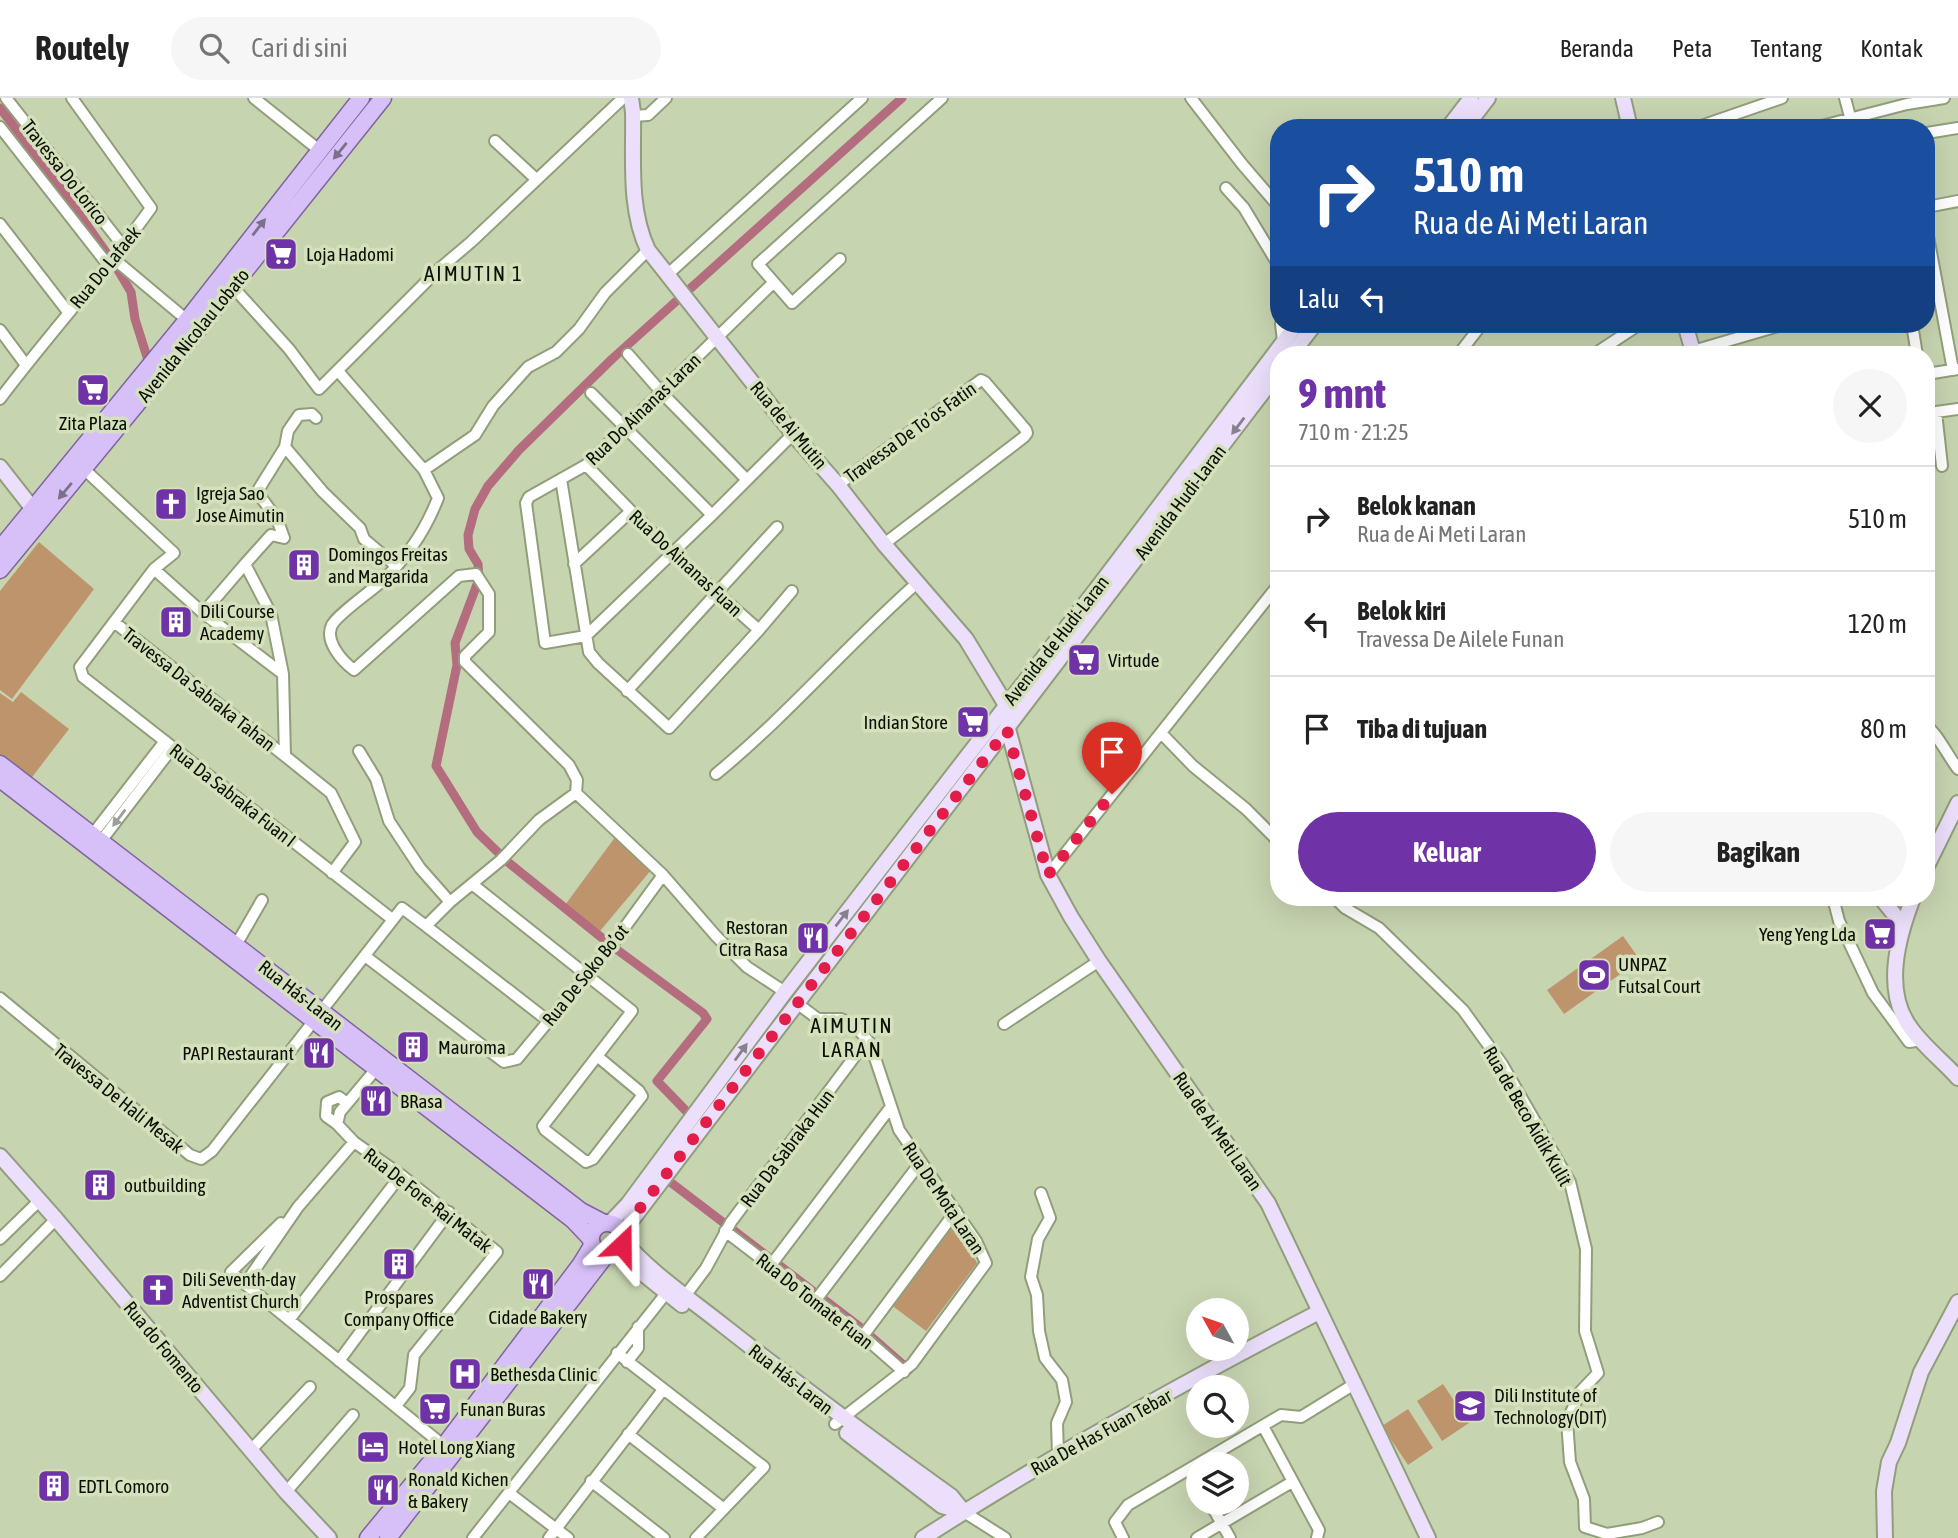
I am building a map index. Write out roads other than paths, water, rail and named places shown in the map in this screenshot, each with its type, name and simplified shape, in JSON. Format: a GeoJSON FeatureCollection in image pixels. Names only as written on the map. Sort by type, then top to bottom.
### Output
{"type":"FeatureCollection","features":[{"type":"Feature","properties":{"kind":"main road","name":"Avenida Nicolau Lobato"},"geometry":{"type":"LineString","coordinates":[[0,570],[83,469],[211,300],[319,150],[361,98]]}},
{"type":"Feature","properties":{"kind":"main road","name":"Avenida Nicolau Lobato"},"geometry":{"type":"LineString","coordinates":[[0,549],[187,320],[232,286],[383,98]]}},
{"type":"Feature","properties":{"kind":"main road","name":"Rua Hás-Laran"},"geometry":{"type":"LineString","coordinates":[[0,764],[93,842],[573,1220],[598,1252],[613,1238],[581,1211],[385,1070]]}},
{"type":"Feature","properties":{"kind":"main road","name":"Rua Hás-Laran"},"geometry":{"type":"LineString","coordinates":[[0,779],[236,945],[317,1016]]}},
{"type":"Feature","properties":{"kind":"main road"},"geometry":{"type":"LineString","coordinates":[[368,1538],[444,1446],[581,1264],[594,1228],[613,1238]]}},
{"type":"Feature","properties":{"kind":"main road","name":"Avenida Hudi-Laran"},"geometry":{"type":"LineString","coordinates":[[388,1538],[613,1238]]}},
{"type":"Feature","properties":{"kind":"street","name":"Travessa Do Lorico"},"geometry":{"type":"LineString","coordinates":[[6,98],[123,246]]}},
{"type":"Feature","properties":{"kind":"street","name":"Rua Do Lafaek"},"geometry":{"type":"LineString","coordinates":[[0,399],[111,262],[151,208],[72,98]]}},
{"type":"Feature","properties":{"kind":"street"},"geometry":{"type":"LineString","coordinates":[[254,98],[319,150]]}},
{"type":"Feature","properties":{"kind":"street"},"geometry":{"type":"LineString","coordinates":[[232,286],[282,340],[319,390],[438,270],[622,98]]}},
{"type":"Feature","properties":{"kind":"street","name":"Rua de Ai Mutin"},"geometry":{"type":"LineString","coordinates":[[631,98],[635,201],[639,230],[648,250],[793,434],[966,639],[1006,705],[1007,730]]}},
{"type":"Feature","properties":{"kind":"street"},"geometry":{"type":"LineString","coordinates":[[633,116],[648,116],[666,98]]}},
{"type":"Feature","properties":{"kind":"street"},"geometry":{"type":"LineString","coordinates":[[672,281],[862,98]]}},
{"type":"Feature","properties":{"kind":"street"},"geometry":{"type":"LineString","coordinates":[[840,259],[792,303],[758,264],[942,98]]}},
{"type":"Feature","properties":{"kind":"street"},"geometry":{"type":"LineString","coordinates":[[1191,98],[1270,197]]}},
{"type":"Feature","properties":{"kind":"street"},"geometry":{"type":"LineString","coordinates":[[1455,119],[1471,98]]}},
{"type":"Feature","properties":{"kind":"street"},"geometry":{"type":"LineString","coordinates":[[1472,119],[1488,98]]}},
{"type":"Feature","properties":{"kind":"street"},"geometry":{"type":"LineString","coordinates":[[1623,98],[1628,119]]}},
{"type":"Feature","properties":{"kind":"street"},"geometry":{"type":"LineString","coordinates":[[1721,119],[1782,98]]}},
{"type":"Feature","properties":{"kind":"street"},"geometry":{"type":"LineString","coordinates":[[1845,98],[1850,119]]}},
{"type":"Feature","properties":{"kind":"street"},"geometry":{"type":"LineString","coordinates":[[1859,119],[1906,101],[1942,98]]}},
{"type":"Feature","properties":{"kind":"street"},"geometry":{"type":"LineString","coordinates":[[0,127],[111,262],[187,320]]}},
{"type":"Feature","properties":{"kind":"street"},"geometry":{"type":"LineString","coordinates":[[1935,132],[1958,128]]}},
{"type":"Feature","properties":{"kind":"street"},"geometry":{"type":"LineString","coordinates":[[495,141],[536,178]]}},
{"type":"Feature","properties":{"kind":"street"},"geometry":{"type":"LineString","coordinates":[[1226,188],[1244,208],[1270,251]]}},
{"type":"Feature","properties":{"kind":"street"},"geometry":{"type":"LineString","coordinates":[[1935,206],[1957,205]]}},
{"type":"Feature","properties":{"kind":"street"},"geometry":{"type":"LineString","coordinates":[[0,224],[68,312]]}},
{"type":"Feature","properties":{"kind":"street"},"geometry":{"type":"LineString","coordinates":[[424,470],[475,435],[493,406],[528,367],[556,352],[579,329],[605,293],[648,250]]}},
{"type":"Feature","properties":{"kind":"street"},"geometry":{"type":"LineString","coordinates":[[1935,271],[1955,370],[1935,373]]}},
{"type":"Feature","properties":{"kind":"street","name":"Rua Do Ainanas Laran"},"geometry":{"type":"LineString","coordinates":[[586,636],[545,643],[526,503],[529,497],[586,465],[773,283]]}},
{"type":"Feature","properties":{"kind":"street"},"geometry":{"type":"LineString","coordinates":[[0,330],[26,365]]}},
{"type":"Feature","properties":{"kind":"street"},"geometry":{"type":"LineString","coordinates":[[1281,333],[1283,341]]}},
{"type":"Feature","properties":{"kind":"street","name":"Avenida de Hudi-Laran"},"geometry":{"type":"LineString","coordinates":[[1279,346],[1290,333]]}},
{"type":"Feature","properties":{"kind":"street"},"geometry":{"type":"LineString","coordinates":[[1607,346],[1626,333]]}},
{"type":"Feature","properties":{"kind":"street"},"geometry":{"type":"LineString","coordinates":[[1715,346],[1756,333]]}},
{"type":"Feature","properties":{"kind":"street"},"geometry":{"type":"LineString","coordinates":[[628,354],[747,481]]}},
{"type":"Feature","properties":{"kind":"street","name":"Avenida de Hudi-Laran"},"geometry":{"type":"LineString","coordinates":[[613,1238],[628,1203],[785,992],[1270,358]]}},
{"type":"Feature","properties":{"kind":"street"},"geometry":{"type":"LineString","coordinates":[[338,371],[424,470],[438,498],[429,522],[383,580],[332,624],[329,635],[331,642],[346,664],[354,670],[459,576],[479,578],[489,594],[489,632],[465,656],[466,662],[569,765],[578,780],[576,793],[539,820],[504,856],[426,926]]}},
{"type":"Feature","properties":{"kind":"street","name":"Travessa De To’os Fatin"},"geometry":{"type":"LineString","coordinates":[[838,485],[981,380],[1026,430],[1024,437],[884,544]]}},
{"type":"Feature","properties":{"kind":"street","name":"Avenida Hudi-Laran"},"geometry":{"type":"LineString","coordinates":[[613,1238],[798,1004],[1270,383]]}},
{"type":"Feature","properties":{"kind":"street"},"geometry":{"type":"LineString","coordinates":[[591,393],[712,515]]}},
{"type":"Feature","properties":{"kind":"street"},"geometry":{"type":"LineString","coordinates":[[1935,412],[1958,409]]}},
{"type":"Feature","properties":{"kind":"street"},"geometry":{"type":"LineString","coordinates":[[203,613],[271,534],[284,537],[277,519],[257,492],[285,447],[288,431],[299,415],[312,414],[316,418]]}},
{"type":"Feature","properties":{"kind":"street"},"geometry":{"type":"LineString","coordinates":[[1935,432],[1942,466]]}},
{"type":"Feature","properties":{"kind":"street"},"geometry":{"type":"LineString","coordinates":[[586,636],[793,434]]}},
{"type":"Feature","properties":{"kind":"street"},"geometry":{"type":"LineString","coordinates":[[285,447],[323,492],[359,528],[364,539],[395,565]]}},
{"type":"Feature","properties":{"kind":"street","name":"Rua Do Ainanas Fuan"},"geometry":{"type":"LineString","coordinates":[[561,479],[590,652],[627,691],[669,728],[759,630],[673,553],[586,465]]}},
{"type":"Feature","properties":{"kind":"street"},"geometry":{"type":"LineString","coordinates":[[0,467],[33,509]]}},
{"type":"Feature","properties":{"kind":"street"},"geometry":{"type":"LineString","coordinates":[[83,469],[174,553],[154,569],[114,622]]}},
{"type":"Feature","properties":{"kind":"street"},"geometry":{"type":"LineString","coordinates":[[574,564],[631,511]]}},
{"type":"Feature","properties":{"kind":"street"},"geometry":{"type":"LineString","coordinates":[[627,691],[777,527]]}},
{"type":"Feature","properties":{"kind":"street"},"geometry":{"type":"LineString","coordinates":[[245,564],[271,614],[283,674],[285,756]]}},
{"type":"Feature","properties":{"kind":"street"},"geometry":{"type":"LineString","coordinates":[[154,569],[203,613],[283,674]]}},
{"type":"Feature","properties":{"kind":"street"},"geometry":{"type":"LineString","coordinates":[[716,774],[766,731],[917,583]]}},
{"type":"Feature","properties":{"kind":"street"},"geometry":{"type":"LineString","coordinates":[[759,630],[792,591]]}},
{"type":"Feature","properties":{"kind":"street"},"geometry":{"type":"LineString","coordinates":[[1048,875],[1270,595]]}},
{"type":"Feature","properties":{"kind":"street","name":"Rua Da Sabraka Fuan I"},"geometry":{"type":"LineString","coordinates":[[114,622],[80,667],[83,677],[393,919]]}},
{"type":"Feature","properties":{"kind":"street","name":"Travessa Da Sabraka Tahan"},"geometry":{"type":"LineString","coordinates":[[114,622],[331,793],[355,842],[332,873]]}},
{"type":"Feature","properties":{"kind":"street","name":"Rua de Ai Meti Laran"},"geometry":{"type":"LineString","coordinates":[[1007,730],[1048,875],[1070,917],[1099,961],[1268,1203],[1428,1538]]}},
{"type":"Feature","properties":{"kind":"street"},"geometry":{"type":"LineString","coordinates":[[1161,733],[1193,766],[1246,809],[1270,833]]}},
{"type":"Feature","properties":{"kind":"street"},"geometry":{"type":"LineString","coordinates":[[1935,733],[1942,748],[1958,768]]}},
{"type":"Feature","properties":{"kind":"street"},"geometry":{"type":"LineString","coordinates":[[93,842],[169,744]]}},
{"type":"Feature","properties":{"kind":"street"},"geometry":{"type":"LineString","coordinates":[[359,751],[376,779],[389,821],[420,868],[450,902]]}},
{"type":"Feature","properties":{"kind":"street"},"geometry":{"type":"LineString","coordinates":[[576,793],[663,875],[747,967],[785,992]]}},
{"type":"Feature","properties":{"kind":"street"},"geometry":{"type":"LineString","coordinates":[[1935,850],[1958,803]]}},
{"type":"Feature","properties":{"kind":"street","name":"Rua De Soko Bo’ot"},"geometry":{"type":"LineString","coordinates":[[365,956],[504,1062],[517,1059],[663,875]]}},
{"type":"Feature","properties":{"kind":"street"},"geometry":{"type":"LineString","coordinates":[[472,884],[632,1011],[597,1056],[543,1126],[586,1162],[593,1159],[642,1096],[597,1056]]}},
{"type":"Feature","properties":{"kind":"street"},"geometry":{"type":"LineString","coordinates":[[236,945],[262,900]]}},
{"type":"Feature","properties":{"kind":"street","name":"Rua de Beco Aidik Kulit"},"geometry":{"type":"LineString","coordinates":[[1349,906],[1379,928],[1463,1010],[1502,1064],[1570,1182],[1586,1249],[1585,1331],[1598,1373],[1581,1391],[1567,1421],[1570,1462],[1584,1499],[1585,1527],[1608,1536],[1658,1522]]}},
{"type":"Feature","properties":{"kind":"street"},"geometry":{"type":"LineString","coordinates":[[1835,906],[1873,993],[1909,1042],[1922,1040]]}},
{"type":"Feature","properties":{"kind":"street"},"geometry":{"type":"LineString","coordinates":[[1888,906],[1903,925]]}},
{"type":"Feature","properties":{"kind":"street"},"geometry":{"type":"LineString","coordinates":[[1910,906],[1903,925],[1894,986],[1904,1017],[1958,1078]]}},
{"type":"Feature","properties":{"kind":"street"},"geometry":{"type":"LineString","coordinates":[[317,1016],[402,908],[547,1020]]}},
{"type":"Feature","properties":{"kind":"street"},"geometry":{"type":"LineString","coordinates":[[1004,1024],[1099,961]]}},
{"type":"Feature","properties":{"kind":"street","name":"Travessa De Hali Mesak"},"geometry":{"type":"LineString","coordinates":[[0,998],[190,1155],[201,1159],[212,1151],[317,1016]]}},
{"type":"Feature","properties":{"kind":"street"},"geometry":{"type":"LineString","coordinates":[[798,1004],[818,1019],[841,1020],[856,1027],[867,1040]]}},
{"type":"Feature","properties":{"kind":"street","name":"Rua De Mota Laran"},"geometry":{"type":"LineString","coordinates":[[839,1422],[908,1368],[986,1263],[976,1241],[899,1130],[867,1040]]}},
{"type":"Feature","properties":{"kind":"street","name":"Rua Da Sabraka Hun"},"geometry":{"type":"LineString","coordinates":[[685,1296],[706,1268],[728,1227],[867,1040]]}},
{"type":"Feature","properties":{"kind":"street"},"geometry":{"type":"LineString","coordinates":[[347,1103],[339,1097],[327,1102],[326,1116],[337,1124],[340,1112],[347,1103],[385,1070]]}},
{"type":"Feature","properties":{"kind":"street"},"geometry":{"type":"LineString","coordinates":[[774,1261],[890,1108]]}},
{"type":"Feature","properties":{"kind":"street","name":"Rua De Fore-Rai Matak"},"geometry":{"type":"LineString","coordinates":[[337,1124],[354,1142],[401,1175],[496,1250],[496,1255],[414,1355],[410,1388],[396,1406]]}},
{"type":"Feature","properties":{"kind":"street"},"geometry":{"type":"LineString","coordinates":[[354,1142],[298,1207],[231,1272],[444,1446]]}},
{"type":"Feature","properties":{"kind":"street","name":"Rua do Fomento"},"geometry":{"type":"LineString","coordinates":[[0,1156],[286,1492],[329,1538]]}},
{"type":"Feature","properties":{"kind":"street"},"geometry":{"type":"LineString","coordinates":[[818,1296],[920,1163]]}},
{"type":"Feature","properties":{"kind":"street"},"geometry":{"type":"LineString","coordinates":[[289,1320],[401,1175]]}},
{"type":"Feature","properties":{"kind":"street"},"geometry":{"type":"LineString","coordinates":[[1041,1193],[1051,1218],[1038,1239],[1031,1277],[1037,1295],[1039,1331],[1045,1358],[1062,1380],[1066,1402],[1057,1423],[1059,1454]]}},
{"type":"Feature","properties":{"kind":"street"},"geometry":{"type":"LineString","coordinates":[[0,1239],[40,1200]]}},
{"type":"Feature","properties":{"kind":"street"},"geometry":{"type":"LineString","coordinates":[[245,1284],[298,1207]]}},
{"type":"Feature","properties":{"kind":"street"},"geometry":{"type":"LineString","coordinates":[[865,1332],[956,1211]]}},
{"type":"Feature","properties":{"kind":"street"},"geometry":{"type":"LineString","coordinates":[[339,1361],[449,1212]]}},
{"type":"Feature","properties":{"kind":"street"},"geometry":{"type":"LineString","coordinates":[[0,1276],[56,1219]]}},
{"type":"Feature","properties":{"kind":"street","name":"Rua Do Tomate Fuan"},"geometry":{"type":"LineString","coordinates":[[728,1227],[908,1368]]}},
{"type":"Feature","properties":{"kind":"street","name":"Rua Hás-Laran"},"geometry":{"type":"LineString","coordinates":[[613,1238],[633,1252],[669,1289],[839,1422]]}},
{"type":"Feature","properties":{"kind":"street"},"geometry":{"type":"LineString","coordinates":[[473,1538],[669,1289]]}},
{"type":"Feature","properties":{"kind":"street","name":"Rua Hás-Laran"},"geometry":{"type":"LineString","coordinates":[[669,1289],[685,1296],[942,1506],[964,1512],[1005,1538]]}},
{"type":"Feature","properties":{"kind":"street"},"geometry":{"type":"LineString","coordinates":[[1885,1538],[1884,1490],[1889,1462],[1898,1443],[1921,1372],[1958,1302]]}},
{"type":"Feature","properties":{"kind":"street","name":"Rua De Has Fuan Tebar"},"geometry":{"type":"LineString","coordinates":[[923,1538],[1059,1454],[1319,1312]]}},
{"type":"Feature","properties":{"kind":"street"},"geometry":{"type":"LineString","coordinates":[[627,1362],[638,1348],[638,1327]]}},
{"type":"Feature","properties":{"kind":"street"},"geometry":{"type":"LineString","coordinates":[[617,1353],[662,1391],[764,1467],[696,1538]]}},
{"type":"Feature","properties":{"kind":"street"},"geometry":{"type":"LineString","coordinates":[[1219,1452],[1281,1415],[1301,1417],[1356,1383]]}},
{"type":"Feature","properties":{"kind":"street"},"geometry":{"type":"LineString","coordinates":[[251,1450],[310,1387]]}},
{"type":"Feature","properties":{"kind":"street"},"geometry":{"type":"LineString","coordinates":[[552,1534],[662,1391]]}},
{"type":"Feature","properties":{"kind":"street"},"geometry":{"type":"LineString","coordinates":[[286,1492],[353,1415]]}},
{"type":"Feature","properties":{"kind":"street"},"geometry":{"type":"LineString","coordinates":[[1263,1426],[1319,1530],[1317,1538]]}},
{"type":"Feature","properties":{"kind":"street"},"geometry":{"type":"LineString","coordinates":[[628,1434],[724,1509]]}},
{"type":"Feature","properties":{"kind":"street"},"geometry":{"type":"LineString","coordinates":[[1123,1538],[1115,1522],[1119,1514],[1128,1505],[1186,1471]]}},
{"type":"Feature","properties":{"kind":"street"},"geometry":{"type":"LineString","coordinates":[[591,1481],[664,1538]]}},
{"type":"Feature","properties":{"kind":"street"},"geometry":{"type":"LineString","coordinates":[[1197,1538],[1292,1482]]}},
{"type":"Feature","properties":{"kind":"street"},"geometry":{"type":"LineString","coordinates":[[509,1493],[552,1534],[568,1538]]}},
{"type":"Feature","properties":{"kind":"street"},"geometry":{"type":"LineString","coordinates":[[1217,1515],[1230,1538]]}},
{"type":"Feature","properties":{"kind":"waterway"},"geometry":{"type":"LineString","coordinates":[[692,1117],[657,1081],[707,1019],[703,1013],[612,946],[509,863],[477,832],[436,766],[457,665],[455,643],[479,579],[478,564],[469,549],[468,535],[475,509],[488,486],[519,450],[612,359],[902,98]]}},
{"type":"Feature","properties":{"kind":"waterway"},"geometry":{"type":"LineString","coordinates":[[0,108],[108,255]]}},
{"type":"Feature","properties":{"kind":"waterway"},"geometry":{"type":"LineString","coordinates":[[115,265],[131,292],[135,319],[147,357]]}},
{"type":"Feature","properties":{"kind":"waterway"},"geometry":{"type":"LineString","coordinates":[[665,1178],[860,1327],[909,1370]]}},
{"type":"Feature","properties":{"kind":"place","name":"Loja Hadomi"},"geometry":{"type":"Point","coordinates":[281,254]}},
{"type":"Feature","properties":{"kind":"place","name":"Zita Plaza"},"geometry":{"type":"Point","coordinates":[93,390]}},
{"type":"Feature","properties":{"kind":"place","name":"Igreja Sao Jose Aimutin"},"geometry":{"type":"Point","coordinates":[171,504]}},
{"type":"Feature","properties":{"kind":"place","name":"Domingos Freitas and Margarida"},"geometry":{"type":"Point","coordinates":[304,565]}},
{"type":"Feature","properties":{"kind":"place","name":"Dili Course Academy"},"geometry":{"type":"Point","coordinates":[176,622]}},
{"type":"Feature","properties":{"kind":"place","name":"Virtude"},"geometry":{"type":"Point","coordinates":[1084,660]}},
{"type":"Feature","properties":{"kind":"place","name":"Indian Store"},"geometry":{"type":"Point","coordinates":[973,722]}},
{"type":"Feature","properties":{"kind":"place","name":"Yeng Yeng Lda"},"geometry":{"type":"Point","coordinates":[1880,934]}},
{"type":"Feature","properties":{"kind":"place","name":"Restoran Citra Rasa"},"geometry":{"type":"Point","coordinates":[813,938]}},
{"type":"Feature","properties":{"kind":"place","name":"UNPAZ Futsal Court"},"geometry":{"type":"Point","coordinates":[1594,975]}},
{"type":"Feature","properties":{"kind":"place","name":"Mauroma"},"geometry":{"type":"Point","coordinates":[413,1047]}},
{"type":"Feature","properties":{"kind":"place","name":"PAPI Restaurant"},"geometry":{"type":"Point","coordinates":[319,1053]}},
{"type":"Feature","properties":{"kind":"place","name":"BRasa"},"geometry":{"type":"Point","coordinates":[376,1101]}},
{"type":"Feature","properties":{"kind":"place","name":"outbuilding"},"geometry":{"type":"Point","coordinates":[100,1185]}},
{"type":"Feature","properties":{"kind":"place","name":"Prospares Company Office"},"geometry":{"type":"Point","coordinates":[399,1264]}},
{"type":"Feature","properties":{"kind":"place","name":"Cidade Bakery"},"geometry":{"type":"Point","coordinates":[538,1284]}},
{"type":"Feature","properties":{"kind":"place","name":"Dili Seventh-day Adventist Church"},"geometry":{"type":"Point","coordinates":[158,1290]}},
{"type":"Feature","properties":{"kind":"place","name":"Bethesda Clinic"},"geometry":{"type":"Point","coordinates":[465,1374]}},
{"type":"Feature","properties":{"kind":"place","name":"Dili Institute of Technology(DIT)"},"geometry":{"type":"Point","coordinates":[1470,1406]}},
{"type":"Feature","properties":{"kind":"place","name":"Funan Buras"},"geometry":{"type":"Point","coordinates":[435,1409]}},
{"type":"Feature","properties":{"kind":"place","name":"Hotel Long Xiang"},"geometry":{"type":"Point","coordinates":[373,1447]}},
{"type":"Feature","properties":{"kind":"place","name":"EDTL Comoro"},"geometry":{"type":"Point","coordinates":[54,1486]}},
{"type":"Feature","properties":{"kind":"place","name":"Ronald Kichen & Bakery"},"geometry":{"type":"Point","coordinates":[383,1490]}},
{"type":"Feature","properties":{"kind":"district","name":"AIMUTIN 1"},"geometry":{"type":"Point","coordinates":[474,273]}},
{"type":"Feature","properties":{"kind":"district","name":"AIMUTIN LARAN"},"geometry":{"type":"Point","coordinates":[852,1037]}}]}
